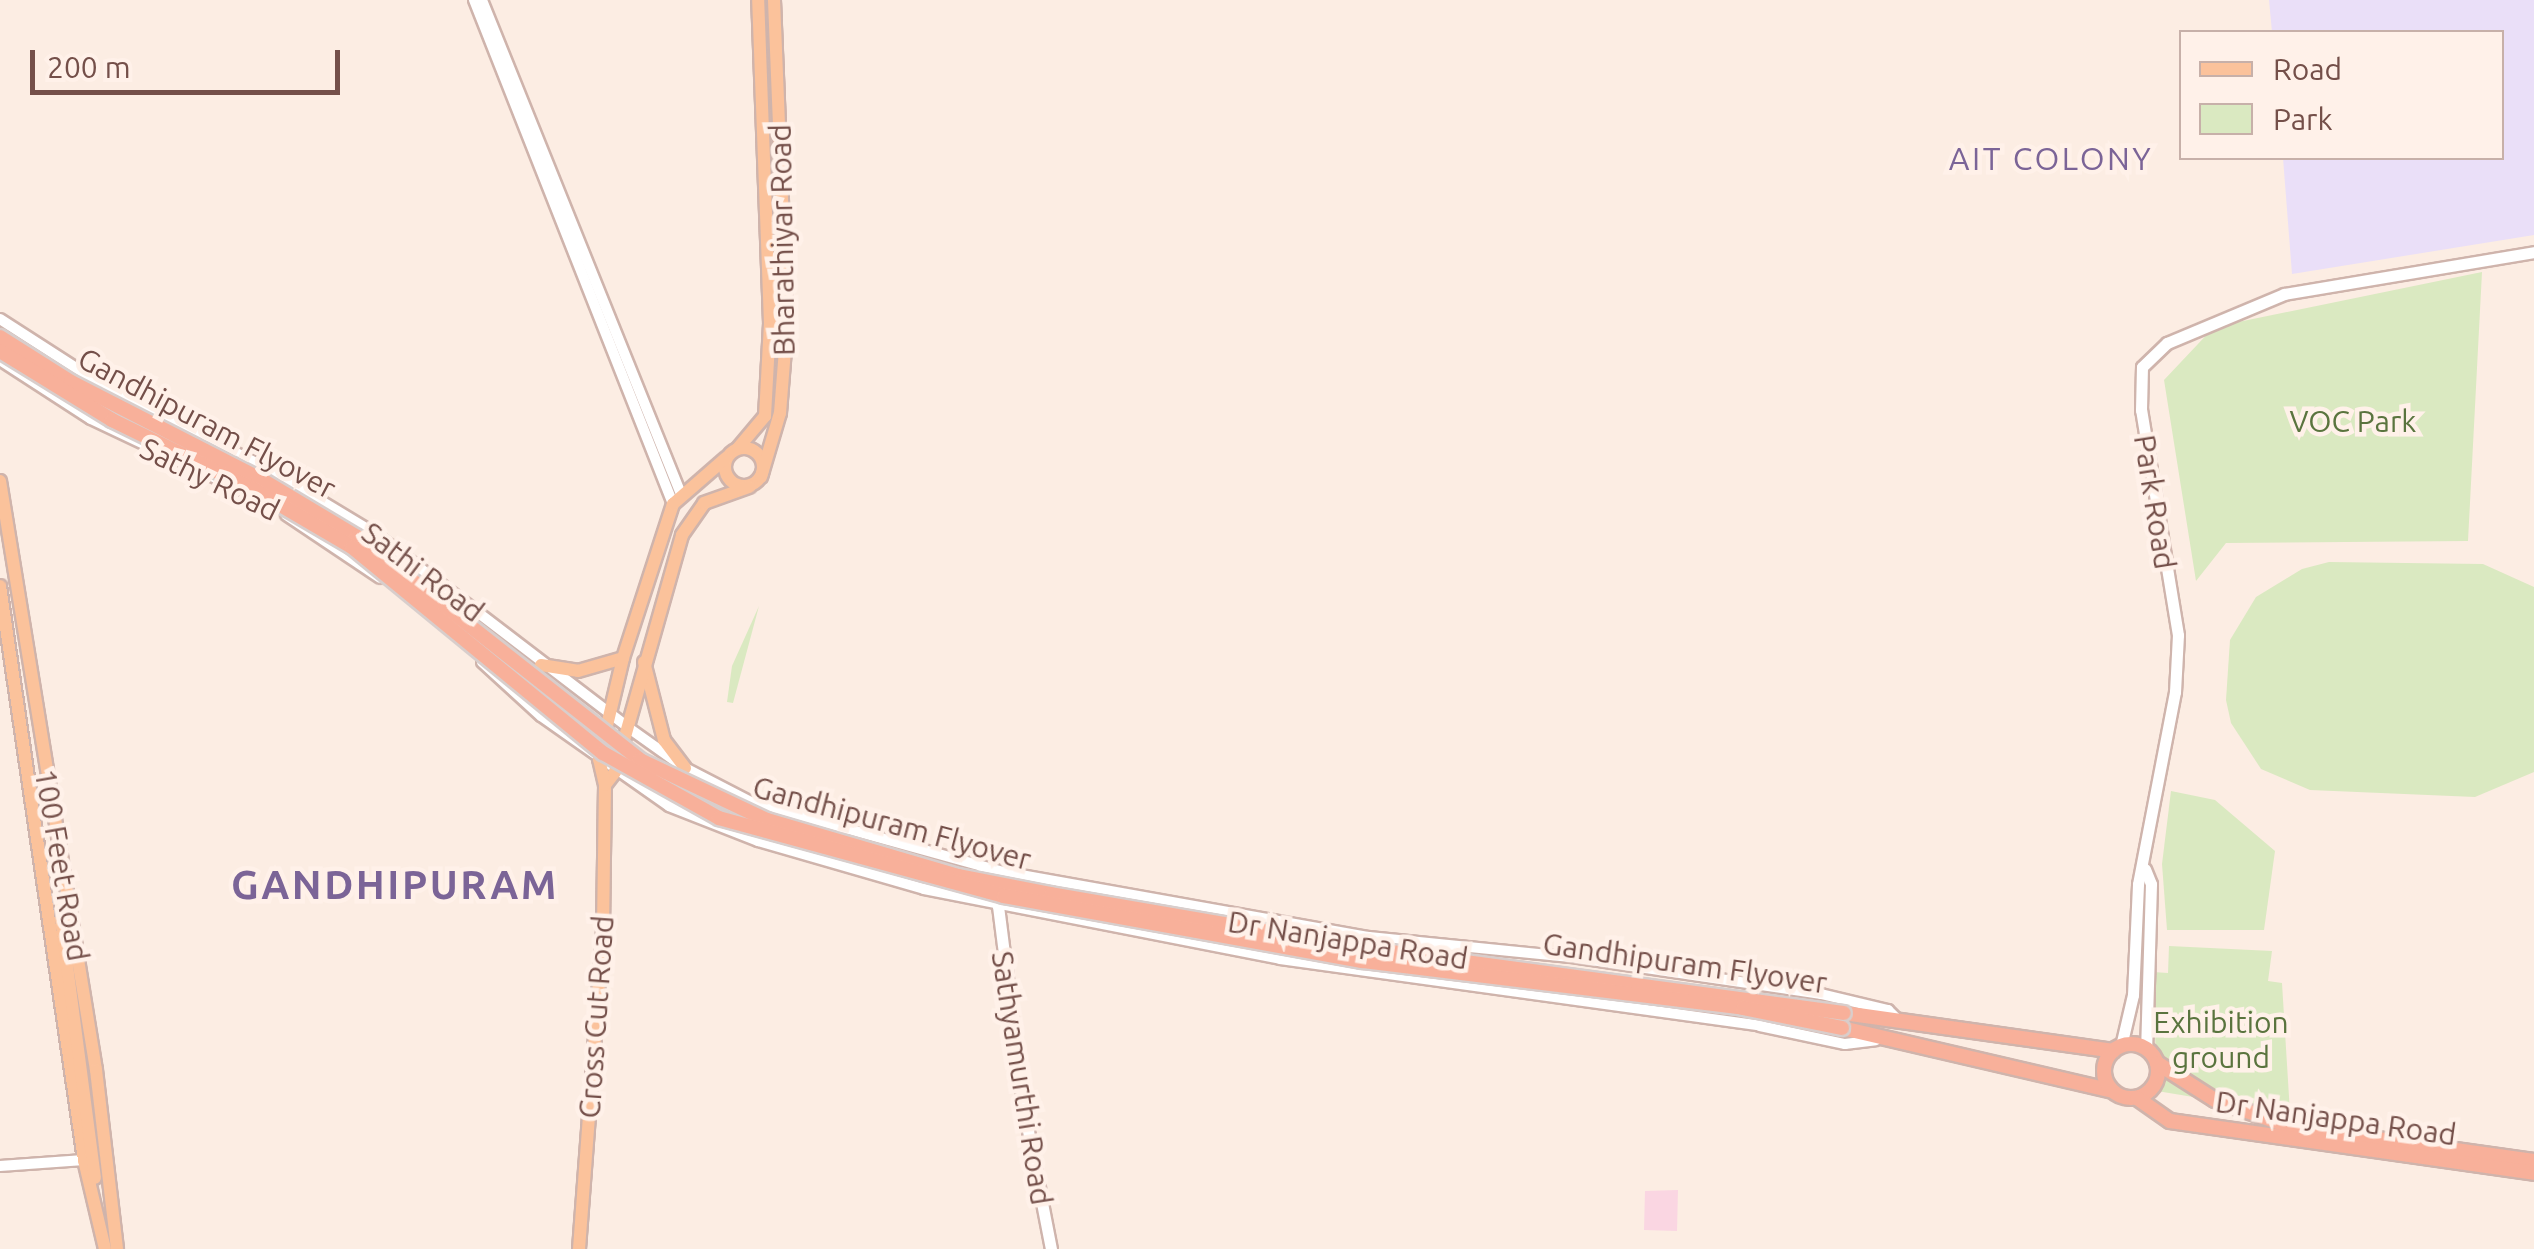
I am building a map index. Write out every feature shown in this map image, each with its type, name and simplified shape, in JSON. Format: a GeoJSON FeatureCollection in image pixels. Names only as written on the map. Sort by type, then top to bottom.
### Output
{"type":"FeatureCollection","features":[{"type":"Feature","properties":{"kind":"highway","name":"Gandhipuram Flyover"},"geometry":{"type":"LineString","coordinates":[[0,337],[71,382],[258,478],[357,537],[640,760],[753,815],[959,876],[1345,946],[1843,1020],[1876,1040]]}},
{"type":"Feature","properties":{"kind":"highway","name":"Gandhipuram Flyover"},"geometry":{"type":"LineString","coordinates":[[0,351],[97,412],[254,489],[352,547],[603,754],[719,818],[1022,900],[1362,961],[1902,1024]]}},
{"type":"Feature","properties":{"kind":"highway","name":"Dr Nanjappa Road"},"geometry":{"type":"LineString","coordinates":[[1902,1024],[2117,1048]]}},
{"type":"Feature","properties":{"kind":"highway","name":"Dr Nanjappa Road"},"geometry":{"type":"LineString","coordinates":[[1876,1040],[2112,1091]]}},
{"type":"Feature","properties":{"kind":"highway"},"geometry":{"type":"LineString","coordinates":[[2117,1048],[2146,1049],[2157,1064],[2152,1089],[2136,1098],[2112,1091],[2104,1066],[2117,1048]]}},
{"type":"Feature","properties":{"kind":"highway","name":"Dr Nanjappa Road"},"geometry":{"type":"LineString","coordinates":[[2157,1064],[2215,1100],[2324,1137],[2534,1173]]}},
{"type":"Feature","properties":{"kind":"highway","name":"Dr Nanjappa Road"},"geometry":{"type":"LineString","coordinates":[[2136,1098],[2170,1121],[2534,1161]]}},
{"type":"Feature","properties":{"kind":"main road","name":"Bharathiyar Road"},"geometry":{"type":"LineString","coordinates":[[677,499],[732,453],[766,416],[770,323],[758,0]]}},
{"type":"Feature","properties":{"kind":"main road","name":"Bharathiyar Road"},"geometry":{"type":"LineString","coordinates":[[755,482],[780,414],[786,324],[774,0]]}},
{"type":"Feature","properties":{"kind":"main road","name":"Park Road"},"geometry":{"type":"LineString","coordinates":[[2117,1048],[2133,995],[2157,764],[2175,692],[2178,635],[2141,410],[2142,368],[2167,343],[2284,294],[2534,252]]}},
{"type":"Feature","properties":{"kind":"main road"},"geometry":{"type":"LineString","coordinates":[[732,453],[759,455],[755,482],[728,480],[732,453]]}},
{"type":"Feature","properties":{"kind":"main road","name":"100 Feet Road"},"geometry":{"type":"LineString","coordinates":[[0,481],[94,1051],[93,1156],[117,1249]]}},
{"type":"Feature","properties":{"kind":"main road"},"geometry":{"type":"LineString","coordinates":[[604,786],[614,772],[643,655],[682,535],[704,503],[755,482]]}},
{"type":"Feature","properties":{"kind":"main road"},"geometry":{"type":"LineString","coordinates":[[599,759],[623,658],[677,499]]}},
{"type":"Feature","properties":{"kind":"main road"},"geometry":{"type":"LineString","coordinates":[[0,532],[98,1130],[93,1156]]}},
{"type":"Feature","properties":{"kind":"main road","name":"100 Feet Road"},"geometry":{"type":"LineString","coordinates":[[0,586],[105,1249]]}},
{"type":"Feature","properties":{"kind":"main road"},"geometry":{"type":"LineString","coordinates":[[643,655],[653,712],[685,768]]}},
{"type":"Feature","properties":{"kind":"main road"},"geometry":{"type":"LineString","coordinates":[[541,664],[578,670],[623,658]]}},
{"type":"Feature","properties":{"kind":"main road","name":"Cross Cut Road"},"geometry":{"type":"LineString","coordinates":[[579,1249],[599,1031],[604,786],[599,759]]}},
{"type":"Feature","properties":{"kind":"main road","name":"Sathyamurthi Road"},"geometry":{"type":"LineString","coordinates":[[982,867],[998,906],[1043,1212],[1052,1249]]}},
{"type":"Feature","properties":{"kind":"main road"},"geometry":{"type":"LineString","coordinates":[[2144,869],[2151,884],[2146,1049]]}},
{"type":"Feature","properties":{"kind":"main road"},"geometry":{"type":"LineString","coordinates":[[71,981],[93,1156]]}},
{"type":"Feature","properties":{"kind":"street"},"geometry":{"type":"LineString","coordinates":[[474,0],[677,499]]}},
{"type":"Feature","properties":{"kind":"street"},"geometry":{"type":"LineString","coordinates":[[482,0],[677,499]]}},
{"type":"Feature","properties":{"kind":"street","name":"Sathi Road"},"geometry":{"type":"LineString","coordinates":[[0,319],[107,388],[270,470],[374,533],[626,726]]}},
{"type":"Feature","properties":{"kind":"street","name":"Sathy Road"},"geometry":{"type":"LineString","coordinates":[[0,360],[91,419],[261,498],[351,556],[599,759]]}},
{"type":"Feature","properties":{"kind":"street","name":"Dr Nanjappa Road"},"geometry":{"type":"LineString","coordinates":[[626,726],[685,768],[751,802],[982,867],[1369,936],[1578,958],[1821,994],[1888,1010],[1902,1024]]}},
{"type":"Feature","properties":{"kind":"street","name":"Dr Nanjappa Road"},"geometry":{"type":"LineString","coordinates":[[599,759],[668,806],[758,841],[998,906],[1441,984],[1760,1026],[1845,1044],[1876,1040]]}},
{"type":"Feature","properties":{"kind":"street"},"geometry":{"type":"LineString","coordinates":[[0,1166],[93,1156]]}},
{"type":"Feature","properties":{"kind":"shaded area"},"geometry":{"type":"Polygon","coordinates":[[[2269,0],[2534,0],[2534,235],[2292,274],[2283,160],[2504,160],[2504,30],[2272,30],[2269,0]]]}},
{"type":"Feature","properties":{"kind":"shaded area"},"geometry":{"type":"Polygon","coordinates":[[[1678,1190],[1677,1231],[1644,1230],[1645,1191],[1678,1190]]]}},
{"type":"Feature","properties":{"kind":"green space","name":"VOC Park"},"geometry":{"type":"Polygon","coordinates":[[[2482,272],[2468,541],[2226,543],[2196,581],[2164,380],[2214,327],[2482,272]]]}},
{"type":"Feature","properties":{"kind":"green space"},"geometry":{"type":"Polygon","coordinates":[[[2329,562],[2483,564],[2534,587],[2534,772],[2475,797],[2310,790],[2261,769],[2231,723],[2226,700],[2230,640],[2256,597],[2302,569],[2329,562]]]}},
{"type":"Feature","properties":{"kind":"green space"},"geometry":{"type":"Polygon","coordinates":[[[759,606],[733,703],[727,702],[732,666],[759,606]]]}},
{"type":"Feature","properties":{"kind":"green space"},"geometry":{"type":"Polygon","coordinates":[[[2171,791],[2215,800],[2275,851],[2264,930],[2167,930],[2162,864],[2171,791]]]}},
{"type":"Feature","properties":{"kind":"green space","name":"Exhibition ground"},"geometry":{"type":"Polygon","coordinates":[[[2169,946],[2272,951],[2268,981],[2282,983],[2290,1113],[2157,1091],[2153,972],[2168,973],[2169,946]]]}},
{"type":"Feature","properties":{"kind":"district","name":"AIT COLONY"},"geometry":{"type":"Point","coordinates":[2051,158]}},
{"type":"Feature","properties":{"kind":"district","name":"GANDHIPURAM"},"geometry":{"type":"Point","coordinates":[395,885]}}]}
